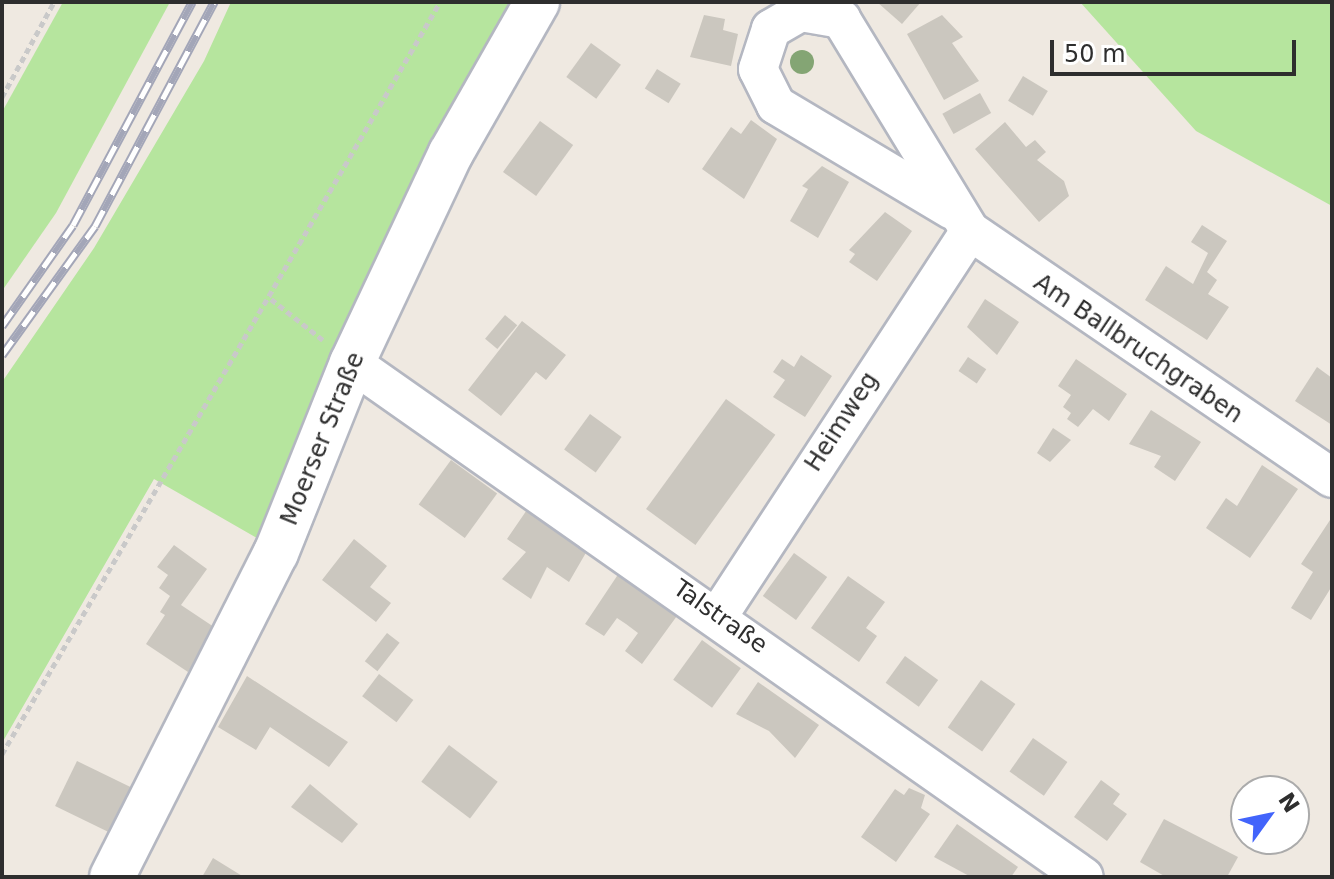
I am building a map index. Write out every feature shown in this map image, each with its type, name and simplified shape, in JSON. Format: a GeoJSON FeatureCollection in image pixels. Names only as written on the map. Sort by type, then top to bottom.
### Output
{"type":"FeatureCollection","features":[{"type":"Feature","properties":{"kind":"street","name":"Moerser Straße"},"geometry":{"type":"LineString","coordinates":[[112,877],[276,553],[352,363],[451,153],[537,2]]}},
{"type":"Feature","properties":{"kind":"street","name":"Am Ballbruchgraben"},"geometry":{"type":"LineString","coordinates":[[961,220],[848,25],[811,11],[771,29],[758,69],[776,105],[961,220],[1332,478]]}},
{"type":"Feature","properties":{"kind":"street","name":"Heimweg"},"geometry":{"type":"LineString","coordinates":[[718,616],[961,220]]}},
{"type":"Feature","properties":{"kind":"street","name":"Talstraße"},"geometry":{"type":"LineString","coordinates":[[352,363],[718,616],[1084,877]]}},
{"type":"Feature","properties":{"kind":"path"},"geometry":{"type":"LineString","coordinates":[[2,97],[54,2]]}},
{"type":"Feature","properties":{"kind":"path"},"geometry":{"type":"LineString","coordinates":[[2,754],[271,299],[440,2]]}},
{"type":"Feature","properties":{"kind":"path"},"geometry":{"type":"LineString","coordinates":[[271,299],[352,363]]}},
{"type":"Feature","properties":{"kind":"green space"},"geometry":{"type":"Polygon","coordinates":[[[63,2],[170,2],[56,213],[2,291],[2,112],[63,2]]]}},
{"type":"Feature","properties":{"kind":"green space"},"geometry":{"type":"Polygon","coordinates":[[[231,2],[516,2],[264,542],[154,479],[2,743],[2,382],[94,248],[204,61],[231,2]]]}},
{"type":"Feature","properties":{"kind":"green space"},"geometry":{"type":"Polygon","coordinates":[[[1080,2],[1332,2],[1332,206],[1196,131],[1080,2]]]}},
{"type":"Feature","properties":{"kind":"building"},"geometry":{"type":"Polygon","coordinates":[[[877,2],[921,2],[902,24],[877,2]]]}},
{"type":"Feature","properties":{"kind":"building"},"geometry":{"type":"Polygon","coordinates":[[[704,15],[725,19],[723,30],[738,34],[731,66],[690,57],[704,15]]]}},
{"type":"Feature","properties":{"kind":"building"},"geometry":{"type":"Polygon","coordinates":[[[942,15],[963,37],[952,43],[979,81],[944,100],[907,34],[942,15]]]}},
{"type":"Feature","properties":{"kind":"building"},"geometry":{"type":"Polygon","coordinates":[[[591,43],[621,65],[596,99],[566,77],[591,43]]]}},
{"type":"Feature","properties":{"kind":"building"},"geometry":{"type":"Polygon","coordinates":[[[657,69],[681,84],[669,103],[645,89],[657,69]]]}},
{"type":"Feature","properties":{"kind":"building"},"geometry":{"type":"Polygon","coordinates":[[[1023,76],[1048,91],[1033,116],[1008,101],[1023,76]]]}},
{"type":"Feature","properties":{"kind":"building"},"geometry":{"type":"Polygon","coordinates":[[[980,93],[991,113],[954,134],[942,114],[980,93]]]}},
{"type":"Feature","properties":{"kind":"building"},"geometry":{"type":"Polygon","coordinates":[[[751,120],[777,139],[744,199],[702,169],[731,127],[741,134],[751,120]]]}},
{"type":"Feature","properties":{"kind":"building"},"geometry":{"type":"Polygon","coordinates":[[[540,121],[573,145],[536,196],[503,172],[540,121]]]}},
{"type":"Feature","properties":{"kind":"building"},"geometry":{"type":"Polygon","coordinates":[[[1005,122],[1026,147],[1035,140],[1046,152],[1037,160],[1064,181],[1069,196],[1039,222],[975,149],[1005,122]]]}},
{"type":"Feature","properties":{"kind":"building"},"geometry":{"type":"Polygon","coordinates":[[[822,166],[849,182],[818,238],[790,221],[808,189],[802,186],[822,166]]]}},
{"type":"Feature","properties":{"kind":"building"},"geometry":{"type":"Polygon","coordinates":[[[885,212],[912,231],[877,281],[849,262],[855,254],[849,250],[885,212]]]}},
{"type":"Feature","properties":{"kind":"building"},"geometry":{"type":"Polygon","coordinates":[[[1202,225],[1227,241],[1207,272],[1217,280],[1208,294],[1229,307],[1207,340],[1145,300],[1166,266],[1193,284],[1208,253],[1191,242],[1202,225]]]}},
{"type":"Feature","properties":{"kind":"building"},"geometry":{"type":"Polygon","coordinates":[[[985,299],[1019,322],[997,355],[967,327],[985,299]]]}},
{"type":"Feature","properties":{"kind":"building"},"geometry":{"type":"Polygon","coordinates":[[[505,315],[517,325],[497,349],[485,339],[505,315]]]}},
{"type":"Feature","properties":{"kind":"building"},"geometry":{"type":"Polygon","coordinates":[[[522,321],[566,355],[546,380],[536,372],[501,416],[468,390],[522,321]]]}},
{"type":"Feature","properties":{"kind":"building"},"geometry":{"type":"Polygon","coordinates":[[[801,355],[832,376],[805,417],[773,397],[785,380],[773,372],[782,359],[794,367],[801,355]]]}},
{"type":"Feature","properties":{"kind":"building"},"geometry":{"type":"Polygon","coordinates":[[[968,357],[986,369],[977,383],[958,371],[968,357]]]}},
{"type":"Feature","properties":{"kind":"building"},"geometry":{"type":"Polygon","coordinates":[[[1076,359],[1127,394],[1109,421],[1093,409],[1078,427],[1067,419],[1071,413],[1063,407],[1071,395],[1058,386],[1076,359]]]}},
{"type":"Feature","properties":{"kind":"building"},"geometry":{"type":"Polygon","coordinates":[[[1317,367],[1332,378],[1332,425],[1295,401],[1317,367]]]}},
{"type":"Feature","properties":{"kind":"building"},"geometry":{"type":"Polygon","coordinates":[[[726,399],[775,435],[695,545],[646,509],[726,399]]]}},
{"type":"Feature","properties":{"kind":"building"},"geometry":{"type":"Polygon","coordinates":[[[1151,410],[1201,442],[1175,481],[1154,467],[1161,456],[1129,444],[1151,410]]]}},
{"type":"Feature","properties":{"kind":"building"},"geometry":{"type":"Polygon","coordinates":[[[590,414],[622,437],[596,473],[564,450],[590,414]]]}},
{"type":"Feature","properties":{"kind":"building"},"geometry":{"type":"Polygon","coordinates":[[[1053,428],[1071,440],[1050,462],[1037,453],[1053,428]]]}},
{"type":"Feature","properties":{"kind":"building"},"geometry":{"type":"Polygon","coordinates":[[[451,460],[497,494],[465,538],[419,504],[451,460]]]}},
{"type":"Feature","properties":{"kind":"building"},"geometry":{"type":"Polygon","coordinates":[[[1262,465],[1298,489],[1250,558],[1206,528],[1226,498],[1237,506],[1262,465]]]}},
{"type":"Feature","properties":{"kind":"building"},"geometry":{"type":"Polygon","coordinates":[[[533,501],[591,544],[569,582],[547,567],[531,599],[502,579],[526,552],[507,539],[533,501]]]}},
{"type":"Feature","properties":{"kind":"building"},"geometry":{"type":"Polygon","coordinates":[[[1332,517],[1332,586],[1311,620],[1291,608],[1313,572],[1301,564],[1332,517]]]}},
{"type":"Feature","properties":{"kind":"building"},"geometry":{"type":"Polygon","coordinates":[[[354,539],[387,566],[370,587],[391,603],[376,622],[322,580],[354,539]]]}},
{"type":"Feature","properties":{"kind":"building"},"geometry":{"type":"Polygon","coordinates":[[[174,545],[207,569],[181,605],[217,629],[188,672],[146,644],[165,615],[160,612],[170,596],[159,588],[168,575],[157,567],[174,545]]]}},
{"type":"Feature","properties":{"kind":"building"},"geometry":{"type":"Polygon","coordinates":[[[794,553],[827,577],[796,620],[763,596],[794,553]]]}},
{"type":"Feature","properties":{"kind":"building"},"geometry":{"type":"Polygon","coordinates":[[[623,567],[682,609],[642,664],[625,651],[638,633],[626,624],[617,618],[604,636],[585,624],[623,567]]]}},
{"type":"Feature","properties":{"kind":"building"},"geometry":{"type":"Polygon","coordinates":[[[848,576],[885,602],[866,628],[877,636],[859,662],[811,628],[848,576]]]}},
{"type":"Feature","properties":{"kind":"building"},"geometry":{"type":"Polygon","coordinates":[[[387,633],[400,643],[377,671],[365,661],[387,633]]]}},
{"type":"Feature","properties":{"kind":"building"},"geometry":{"type":"Polygon","coordinates":[[[702,640],[741,668],[712,708],[673,680],[702,640]]]}},
{"type":"Feature","properties":{"kind":"building"},"geometry":{"type":"Polygon","coordinates":[[[905,656],[938,680],[919,707],[886,683],[905,656]]]}},
{"type":"Feature","properties":{"kind":"building"},"geometry":{"type":"Polygon","coordinates":[[[379,674],[413,700],[396,722],[362,696],[379,674]]]}},
{"type":"Feature","properties":{"kind":"building"},"geometry":{"type":"Polygon","coordinates":[[[247,676],[348,742],[329,767],[270,727],[256,750],[218,727],[247,676]]]}},
{"type":"Feature","properties":{"kind":"building"},"geometry":{"type":"Polygon","coordinates":[[[981,680],[1015,704],[982,752],[948,728],[981,680]]]}},
{"type":"Feature","properties":{"kind":"building"},"geometry":{"type":"Polygon","coordinates":[[[758,682],[819,725],[795,758],[769,731],[736,714],[758,682]]]}},
{"type":"Feature","properties":{"kind":"building"},"geometry":{"type":"Polygon","coordinates":[[[1033,738],[1067,762],[1044,796],[1009,772],[1033,738]]]}},
{"type":"Feature","properties":{"kind":"building"},"geometry":{"type":"Polygon","coordinates":[[[449,745],[498,782],[470,818],[421,782],[449,745]]]}},
{"type":"Feature","properties":{"kind":"building"},"geometry":{"type":"Polygon","coordinates":[[[77,761],[131,787],[109,832],[55,806],[77,761]]]}},
{"type":"Feature","properties":{"kind":"building"},"geometry":{"type":"Polygon","coordinates":[[[1101,780],[1120,794],[1113,804],[1127,814],[1107,841],[1074,817],[1101,780]]]}},
{"type":"Feature","properties":{"kind":"building"},"geometry":{"type":"Polygon","coordinates":[[[310,784],[358,824],[342,843],[291,807],[310,784]]]}},
{"type":"Feature","properties":{"kind":"building"},"geometry":{"type":"Polygon","coordinates":[[[909,788],[925,795],[921,808],[930,814],[896,862],[861,837],[895,789],[904,795],[909,788]]]}},
{"type":"Feature","properties":{"kind":"building"},"geometry":{"type":"Polygon","coordinates":[[[1164,819],[1238,857],[1227,877],[1166,877],[1140,862],[1164,819]]]}},
{"type":"Feature","properties":{"kind":"building"},"geometry":{"type":"Polygon","coordinates":[[[957,824],[1018,867],[1011,877],[971,877],[934,857],[957,824]]]}},
{"type":"Feature","properties":{"kind":"building"},"geometry":{"type":"Polygon","coordinates":[[[213,858],[239,874],[244,877],[202,877],[213,858]]]}},
{"type":"Feature","properties":{"kind":"railway"},"geometry":{"type":"LineString","coordinates":[[2,326],[73,225],[192,2]]}},
{"type":"Feature","properties":{"kind":"railway"},"geometry":{"type":"LineString","coordinates":[[2,355],[95,226],[214,2]]}}]}
